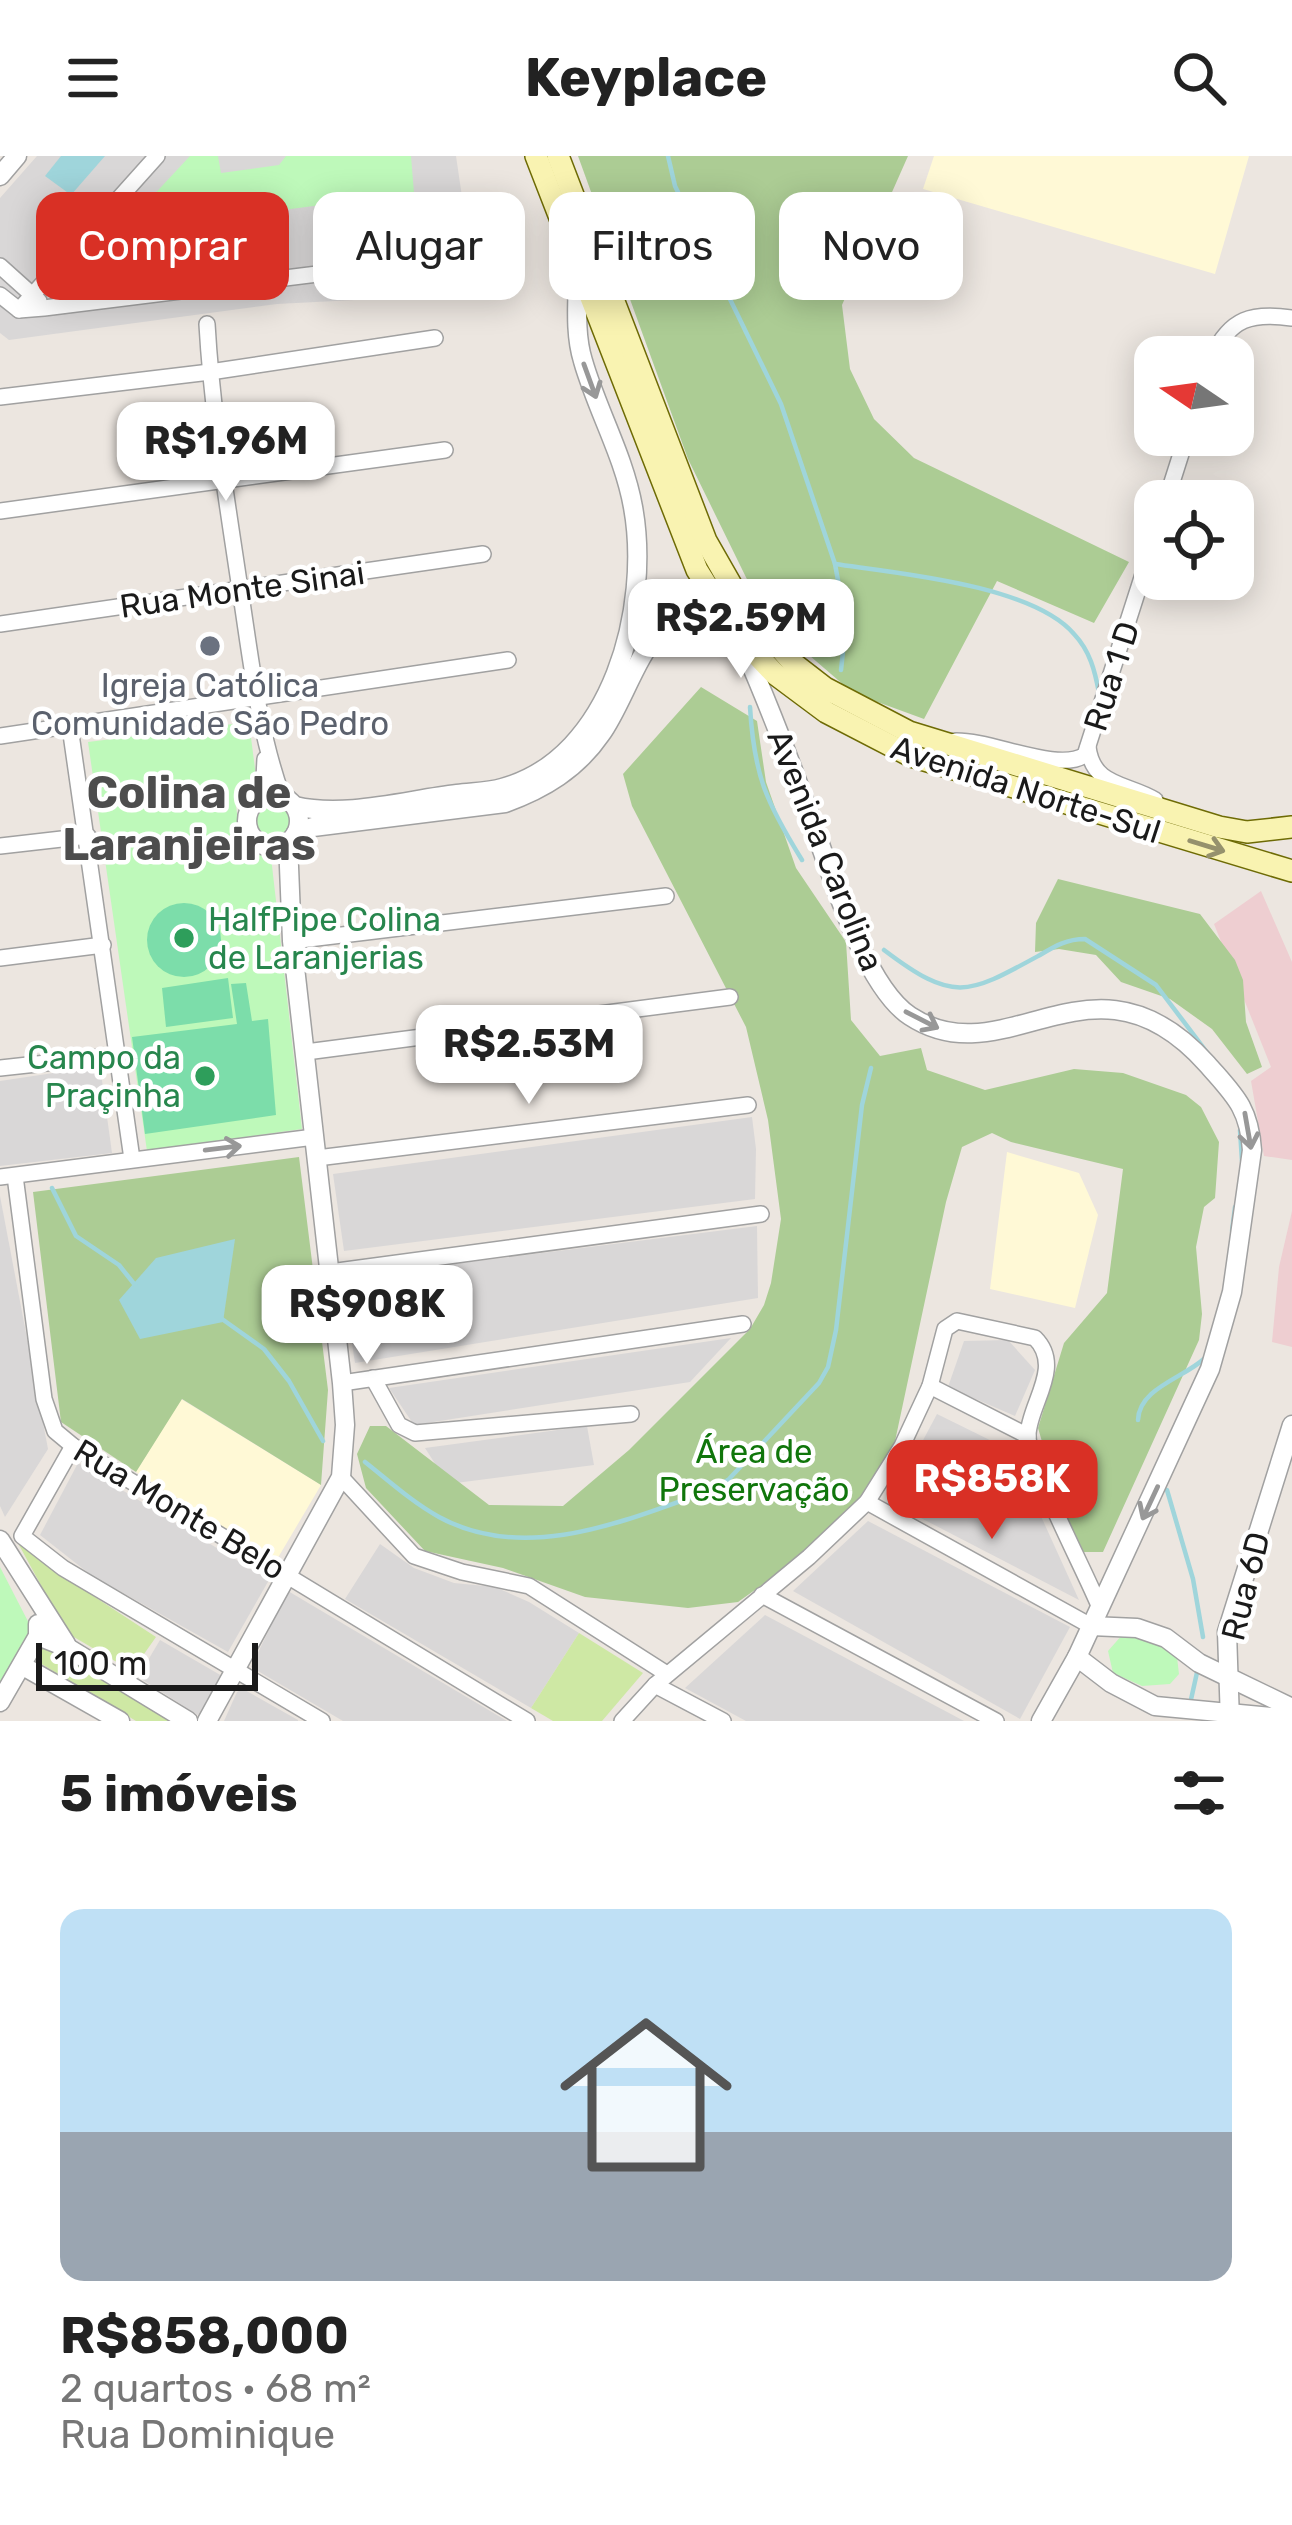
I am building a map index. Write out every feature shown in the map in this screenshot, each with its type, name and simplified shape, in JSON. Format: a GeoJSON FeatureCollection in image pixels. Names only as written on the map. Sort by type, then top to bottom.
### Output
{"type":"FeatureCollection","features":[{"type":"Feature","properties":{"kind":"main road","name":"Avenida Norte-Sul"},"geometry":{"type":"LineString","coordinates":[[542,159],[553,192]]}},
{"type":"Feature","properties":{"kind":"main road","name":"Avenida Norte-Sul"},"geometry":{"type":"LineString","coordinates":[[542,159],[693,512],[742,604],[794,664],[825,688],[885,721],[938,742],[1234,830],[1292,827]]}},
{"type":"Feature","properties":{"kind":"main road","name":"Avenida Norte-Sul"},"geometry":{"type":"LineString","coordinates":[[591,300],[687,548],[720,611],[797,692],[883,745],[1292,871]]}},
{"type":"Feature","properties":{"kind":"street"},"geometry":{"type":"LineString","coordinates":[[0,176],[17,156]]}},
{"type":"Feature","properties":{"kind":"street"},"geometry":{"type":"LineString","coordinates":[[19,310],[157,156]]}},
{"type":"Feature","properties":{"kind":"street"},"geometry":{"type":"LineString","coordinates":[[0,266],[44,308]]}},
{"type":"Feature","properties":{"kind":"street"},"geometry":{"type":"LineString","coordinates":[[0,295],[19,310],[313,275]]}},
{"type":"Feature","properties":{"kind":"street"},"geometry":{"type":"LineString","coordinates":[[578,300],[583,360],[628,484],[640,551],[638,594],[626,643],[588,728],[549,764],[502,788],[328,810],[280,800],[250,809],[248,827],[258,842],[285,840],[505,802],[536,792],[560,778],[600,736],[656,633],[691,610],[720,611]]}},
{"type":"Feature","properties":{"kind":"street"},"geometry":{"type":"LineString","coordinates":[[1226,336],[1234,323],[1263,314],[1292,318]]}},
{"type":"Feature","properties":{"kind":"street"},"geometry":{"type":"LineString","coordinates":[[207,324],[224,479],[266,750],[280,800],[299,819],[285,840],[288,894],[345,1426],[341,1477],[207,1721]]}},
{"type":"Feature","properties":{"kind":"street"},"geometry":{"type":"LineString","coordinates":[[0,397],[435,338]]}},
{"type":"Feature","properties":{"kind":"street"},"geometry":{"type":"LineString","coordinates":[[0,511],[445,450]]}},
{"type":"Feature","properties":{"kind":"street","name":"Rua Monte Sinai"},"geometry":{"type":"LineString","coordinates":[[0,624],[483,554]]}},
{"type":"Feature","properties":{"kind":"street","name":"Rua 1 D"},"geometry":{"type":"LineString","coordinates":[[1135,600],[1088,747],[1090,764],[1105,780],[1152,797],[1170,813]]}},
{"type":"Feature","properties":{"kind":"street","name":"Avenida Carolina"},"geometry":{"type":"LineString","coordinates":[[737,634],[850,920],[890,998],[910,1016],[961,1034],[1082,1010],[1118,1009],[1140,1015],[1164,1025],[1190,1046],[1242,1103],[1250,1126],[1252,1150],[1222,1335],[1193,1412],[1041,1721]]}},
{"type":"Feature","properties":{"kind":"street"},"geometry":{"type":"LineString","coordinates":[[0,736],[508,660]]}},
{"type":"Feature","properties":{"kind":"street"},"geometry":{"type":"LineString","coordinates":[[70,727],[132,1160]]}},
{"type":"Feature","properties":{"kind":"street","name":"Rua 1 D"},"geometry":{"type":"LineString","coordinates":[[938,742],[976,741],[1065,763],[1076,760],[1088,747]]}},
{"type":"Feature","properties":{"kind":"street"},"geometry":{"type":"LineString","coordinates":[[0,846],[88,836]]}},
{"type":"Feature","properties":{"kind":"street"},"geometry":{"type":"LineString","coordinates":[[292,941],[665,896]]}},
{"type":"Feature","properties":{"kind":"street"},"geometry":{"type":"LineString","coordinates":[[0,958],[104,945]]}},
{"type":"Feature","properties":{"kind":"street"},"geometry":{"type":"LineString","coordinates":[[305,1052],[730,997]]}},
{"type":"Feature","properties":{"kind":"street"},"geometry":{"type":"LineString","coordinates":[[0,1068],[119,1055]]}},
{"type":"Feature","properties":{"kind":"street"},"geometry":{"type":"LineString","coordinates":[[317,1159],[748,1105]]}},
{"type":"Feature","properties":{"kind":"street"},"geometry":{"type":"LineString","coordinates":[[8,1177],[314,1137]]}},
{"type":"Feature","properties":{"kind":"street","name":"Rua Monte Belo"},"geometry":{"type":"LineString","coordinates":[[8,1177],[44,1400],[55,1430],[73,1446],[527,1721]]}},
{"type":"Feature","properties":{"kind":"street"},"geometry":{"type":"LineString","coordinates":[[330,1272],[761,1214]]}},
{"type":"Feature","properties":{"kind":"street"},"geometry":{"type":"LineString","coordinates":[[622,1721],[661,1680],[867,1502],[902,1446],[930,1386],[942,1335],[957,1322],[1041,1343],[1046,1378],[1028,1436],[1095,1617]]}},
{"type":"Feature","properties":{"kind":"street"},"geometry":{"type":"LineString","coordinates":[[342,1383],[743,1324]]}},
{"type":"Feature","properties":{"kind":"street"},"geometry":{"type":"LineString","coordinates":[[373,1378],[399,1425],[416,1433],[631,1414]]}},
{"type":"Feature","properties":{"kind":"street"},"geometry":{"type":"LineString","coordinates":[[930,1386],[1028,1436]]}},
{"type":"Feature","properties":{"kind":"street","name":"Rua 6D"},"geometry":{"type":"LineString","coordinates":[[1230,1718],[1228,1632],[1292,1426]]}},
{"type":"Feature","properties":{"kind":"street"},"geometry":{"type":"LineString","coordinates":[[73,1446],[22,1536],[62,1568],[322,1721]]}},
{"type":"Feature","properties":{"kind":"street"},"geometry":{"type":"LineString","coordinates":[[341,1477],[414,1556],[529,1586],[723,1721]]}},
{"type":"Feature","properties":{"kind":"street"},"geometry":{"type":"LineString","coordinates":[[867,1502],[1095,1617],[1166,1638],[1199,1663],[1292,1708]]}},
{"type":"Feature","properties":{"kind":"street"},"geometry":{"type":"LineString","coordinates":[[0,1540],[68,1648]]}},
{"type":"Feature","properties":{"kind":"street"},"geometry":{"type":"LineString","coordinates":[[0,1702],[38,1636],[38,1615],[30,1591]]}},
{"type":"Feature","properties":{"kind":"street"},"geometry":{"type":"LineString","coordinates":[[762,1595],[996,1721]]}},
{"type":"Feature","properties":{"kind":"street"},"geometry":{"type":"LineString","coordinates":[[38,1636],[68,1648],[188,1721]]}},
{"type":"Feature","properties":{"kind":"street"},"geometry":{"type":"LineString","coordinates":[[1076,1657],[1111,1683],[1155,1706],[1230,1718],[1292,1719]]}},
{"type":"Feature","properties":{"kind":"street"},"geometry":{"type":"LineString","coordinates":[[23,1666],[120,1721]]}},
{"type":"Feature","properties":{"kind":"shaded area"},"geometry":{"type":"Polygon","coordinates":[[[37,156],[456,156],[461,192],[313,192],[313,300],[354,300],[277,304],[9,340],[0,333],[0,198],[37,156]]]}},
{"type":"Feature","properties":{"kind":"shaded area"},"geometry":{"type":"Polygon","coordinates":[[[934,156],[1249,156],[1215,274],[963,201],[963,192],[923,189],[934,156]]]}},
{"type":"Feature","properties":{"kind":"shaded area"},"geometry":{"type":"Polygon","coordinates":[[[1261,891],[1292,962],[1292,1160],[1264,1156],[1251,1081],[1271,1067],[1214,924],[1261,891]]]}},
{"type":"Feature","properties":{"kind":"shaded area"},"geometry":{"type":"Polygon","coordinates":[[[100,1066],[112,1153],[0,1166],[0,1081],[100,1066]]]}},
{"type":"Feature","properties":{"kind":"shaded area"},"geometry":{"type":"Polygon","coordinates":[[[752,1117],[755,1199],[344,1251],[333,1174],[752,1117]]]}},
{"type":"Feature","properties":{"kind":"shaded area"},"geometry":{"type":"Polygon","coordinates":[[[1007,1152],[1079,1173],[1098,1215],[1075,1308],[990,1289],[1007,1152]]]}},
{"type":"Feature","properties":{"kind":"shaded area"},"geometry":{"type":"Polygon","coordinates":[[[0,1196],[48,1449],[5,1517],[0,1506],[0,1196]]]}},
{"type":"Feature","properties":{"kind":"shaded area"},"geometry":{"type":"Polygon","coordinates":[[[1292,1211],[1292,1347],[1272,1342],[1279,1267],[1292,1211]]]}},
{"type":"Feature","properties":{"kind":"shaded area"},"geometry":{"type":"Polygon","coordinates":[[[757,1226],[758,1298],[355,1363],[342,1278],[757,1226]]]}},
{"type":"Feature","properties":{"kind":"shaded area"},"geometry":{"type":"Polygon","coordinates":[[[731,1338],[690,1382],[414,1425],[389,1388],[731,1338]]]}},
{"type":"Feature","properties":{"kind":"shaded area"},"geometry":{"type":"Polygon","coordinates":[[[1008,1340],[1035,1370],[1015,1416],[948,1387],[964,1341],[1008,1340]]]}},
{"type":"Feature","properties":{"kind":"shaded area"},"geometry":{"type":"Polygon","coordinates":[[[181,1399],[321,1485],[276,1561],[136,1472],[181,1399]]]}},
{"type":"Feature","properties":{"kind":"shaded area"},"geometry":{"type":"Polygon","coordinates":[[[937,1414],[1004,1447],[1079,1600],[890,1502],[937,1414]]]}},
{"type":"Feature","properties":{"kind":"shaded area"},"geometry":{"type":"Polygon","coordinates":[[[587,1426],[594,1465],[448,1484],[425,1448],[587,1426]]]}},
{"type":"Feature","properties":{"kind":"shaded area"},"geometry":{"type":"Polygon","coordinates":[[[78,1463],[269,1580],[228,1652],[91,1575],[40,1535],[78,1463]]]}},
{"type":"Feature","properties":{"kind":"shaded area"},"geometry":{"type":"Polygon","coordinates":[[[868,1521],[1070,1627],[1020,1719],[793,1591],[868,1521]]]}},
{"type":"Feature","properties":{"kind":"shaded area"},"geometry":{"type":"Polygon","coordinates":[[[380,1544],[414,1568],[454,1583],[495,1587],[579,1633],[531,1708],[345,1599],[380,1544]]]}},
{"type":"Feature","properties":{"kind":"shaded area"},"geometry":{"type":"Polygon","coordinates":[[[288,1591],[507,1721],[343,1721],[251,1667],[288,1591]]]}},
{"type":"Feature","properties":{"kind":"shaded area"},"geometry":{"type":"Polygon","coordinates":[[[765,1615],[964,1721],[746,1721],[685,1688],[765,1615]]]}},
{"type":"Feature","properties":{"kind":"shaded area"},"geometry":{"type":"Polygon","coordinates":[[[160,1640],[222,1676],[198,1715],[138,1677],[160,1640]]]}},
{"type":"Feature","properties":{"kind":"shaded area"},"geometry":{"type":"Polygon","coordinates":[[[243,1689],[298,1721],[224,1721],[237,1692],[243,1689]]]}},
{"type":"Feature","properties":{"kind":"green space"},"geometry":{"type":"Polygon","coordinates":[[[190,156],[218,156],[221,173],[279,165],[286,156],[411,156],[414,192],[313,192],[313,206],[289,209],[289,192],[156,192],[190,156]]]}},
{"type":"Feature","properties":{"kind":"green space"},"geometry":{"type":"Polygon","coordinates":[[[578,156],[908,156],[892,192],[779,192],[779,300],[844,300],[850,369],[874,419],[914,458],[1129,562],[1094,623],[997,581],[924,719],[853,693],[766,618],[688,459],[630,300],[755,300],[755,192],[591,192],[578,156]]]}},
{"type":"Feature","properties":{"kind":"green space","name":"Área de Preservação"},"geometry":{"type":"Polygon","coordinates":[[[701,687],[757,721],[766,782],[796,868],[846,942],[851,1020],[880,1056],[921,1048],[927,1070],[985,1090],[1074,1069],[1123,1073],[1186,1095],[1201,1107],[1219,1142],[1215,1198],[1204,1207],[1196,1247],[1202,1314],[1199,1340],[1103,1552],[1079,1552],[1038,1428],[1064,1343],[1107,1293],[1123,1169],[1011,1142],[992,1133],[962,1147],[891,1460],[820,1544],[738,1602],[688,1608],[585,1597],[503,1568],[425,1551],[366,1488],[357,1454],[370,1426],[386,1426],[489,1505],[563,1506],[629,1450],[750,1329],[764,1305],[781,1219],[768,1120],[746,1027],[632,806],[623,774],[701,687]]]}},
{"type":"Feature","properties":{"kind":"green space"},"geometry":{"type":"Polygon","coordinates":[[[249,722],[257,784],[236,806],[241,844],[271,857],[302,1129],[147,1151],[88,742],[249,722]]]}},
{"type":"Feature","properties":{"kind":"green space"},"geometry":{"type":"Polygon","coordinates":[[[271,801],[285,806],[290,820],[285,834],[271,839],[257,834],[252,820],[257,806],[271,801]]]}},
{"type":"Feature","properties":{"kind":"green space"},"geometry":{"type":"Polygon","coordinates":[[[1058,879],[1200,914],[1235,960],[1243,980],[1246,1022],[1262,1067],[1247,1074],[1212,1029],[1170,999],[1121,982],[1096,955],[1059,949],[1035,952],[1036,923],[1058,879]]]}},
{"type":"Feature","properties":{"kind":"green space","name":"HalfPipe Colina de Laranjerias"},"geometry":{"type":"Polygon","coordinates":[[[184,903],[210,914],[221,940],[210,966],[184,977],[158,966],[147,940],[158,914],[184,903]]]}},
{"type":"Feature","properties":{"kind":"green space"},"geometry":{"type":"Polygon","coordinates":[[[228,978],[233,1018],[166,1027],[162,988],[228,978]]]}},
{"type":"Feature","properties":{"kind":"green space","name":"Campo da Praçinha"},"geometry":{"type":"Polygon","coordinates":[[[246,983],[252,1021],[268,1019],[276,1115],[145,1134],[132,1037],[237,1024],[231,984],[246,983]]]}},
{"type":"Feature","properties":{"kind":"green space"},"geometry":{"type":"Polygon","coordinates":[[[299,1157],[328,1390],[321,1485],[182,1399],[136,1472],[61,1422],[33,1192],[299,1157]]]}},
{"type":"Feature","properties":{"kind":"green space"},"geometry":{"type":"Polygon","coordinates":[[[13,1534],[49,1567],[156,1637],[132,1671],[67,1633],[13,1534]]]}},
{"type":"Feature","properties":{"kind":"green space"},"geometry":{"type":"Polygon","coordinates":[[[0,1567],[34,1633],[0,1684],[0,1567]]]}},
{"type":"Feature","properties":{"kind":"green space"},"geometry":{"type":"Polygon","coordinates":[[[579,1633],[643,1673],[602,1721],[553,1721],[531,1708],[579,1633]]]}},
{"type":"Feature","properties":{"kind":"green space"},"geometry":{"type":"Polygon","coordinates":[[[1123,1634],[1154,1640],[1177,1657],[1179,1674],[1170,1684],[1142,1686],[1113,1673],[1108,1651],[1123,1634]]]}},
{"type":"Feature","properties":{"kind":"green space"},"geometry":{"type":"Polygon","coordinates":[[[44,1646],[172,1721],[136,1721],[35,1660],[44,1646]]]}},
{"type":"Feature","properties":{"kind":"water"},"geometry":{"type":"Polygon","coordinates":[[[61,156],[105,156],[74,192],[45,176],[61,156]]]}},
{"type":"Feature","properties":{"kind":"water"},"geometry":{"type":"Polygon","coordinates":[[[235,1239],[223,1322],[140,1339],[119,1300],[156,1258],[235,1239]]]}},
{"type":"Feature","properties":{"kind":"waterway"},"geometry":{"type":"LineString","coordinates":[[668,156],[675,186],[781,404],[835,564],[846,624],[841,670]]}},
{"type":"Feature","properties":{"kind":"waterway"},"geometry":{"type":"LineString","coordinates":[[835,564],[962,584],[1028,604],[1054,617],[1080,641],[1099,693]]}},
{"type":"Feature","properties":{"kind":"waterway"},"geometry":{"type":"LineString","coordinates":[[750,707],[764,787],[802,860]]}},
{"type":"Feature","properties":{"kind":"waterway"},"geometry":{"type":"LineString","coordinates":[[884,950],[928,979],[961,987],[995,979],[1061,944],[1085,939],[1156,985],[1209,1055]]}},
{"type":"Feature","properties":{"kind":"waterway"},"geometry":{"type":"LineString","coordinates":[[365,1462],[439,1517],[473,1531],[507,1537],[542,1537],[613,1524],[714,1489],[729,1479],[819,1383],[828,1367],[862,1105],[871,1068]]}},
{"type":"Feature","properties":{"kind":"waterway"},"geometry":{"type":"LineString","coordinates":[[1240,1130],[1242,1161]]}},
{"type":"Feature","properties":{"kind":"waterway"},"geometry":{"type":"LineString","coordinates":[[52,1188],[76,1236],[119,1265],[135,1285]]}},
{"type":"Feature","properties":{"kind":"waterway"},"geometry":{"type":"LineString","coordinates":[[1232,1231],[1235,1207]]}},
{"type":"Feature","properties":{"kind":"waterway"},"geometry":{"type":"LineString","coordinates":[[222,1319],[264,1349],[289,1381],[323,1441]]}},
{"type":"Feature","properties":{"kind":"waterway"},"geometry":{"type":"LineString","coordinates":[[1138,1420],[1140,1409],[1154,1392],[1205,1358]]}},
{"type":"Feature","properties":{"kind":"waterway"},"geometry":{"type":"LineString","coordinates":[[1167,1490],[1193,1579],[1203,1637]]}},
{"type":"Feature","properties":{"kind":"waterway"},"geometry":{"type":"LineString","coordinates":[[1190,1704],[1198,1668]]}},
{"type":"Feature","properties":{"kind":"place","name":"Igreja Católica Comunidade São Pedro"},"geometry":{"type":"Point","coordinates":[210,646]}},
{"type":"Feature","properties":{"kind":"place","name":"HalfPipe Colina de Laranjerias"},"geometry":{"type":"Point","coordinates":[184,938]}},
{"type":"Feature","properties":{"kind":"place","name":"Campo da Praçinha"},"geometry":{"type":"Point","coordinates":[205,1076]}},
{"type":"Feature","properties":{"kind":"district","name":"Colina de Laranjeiras"},"geometry":{"type":"Point","coordinates":[189,818]}}]}
